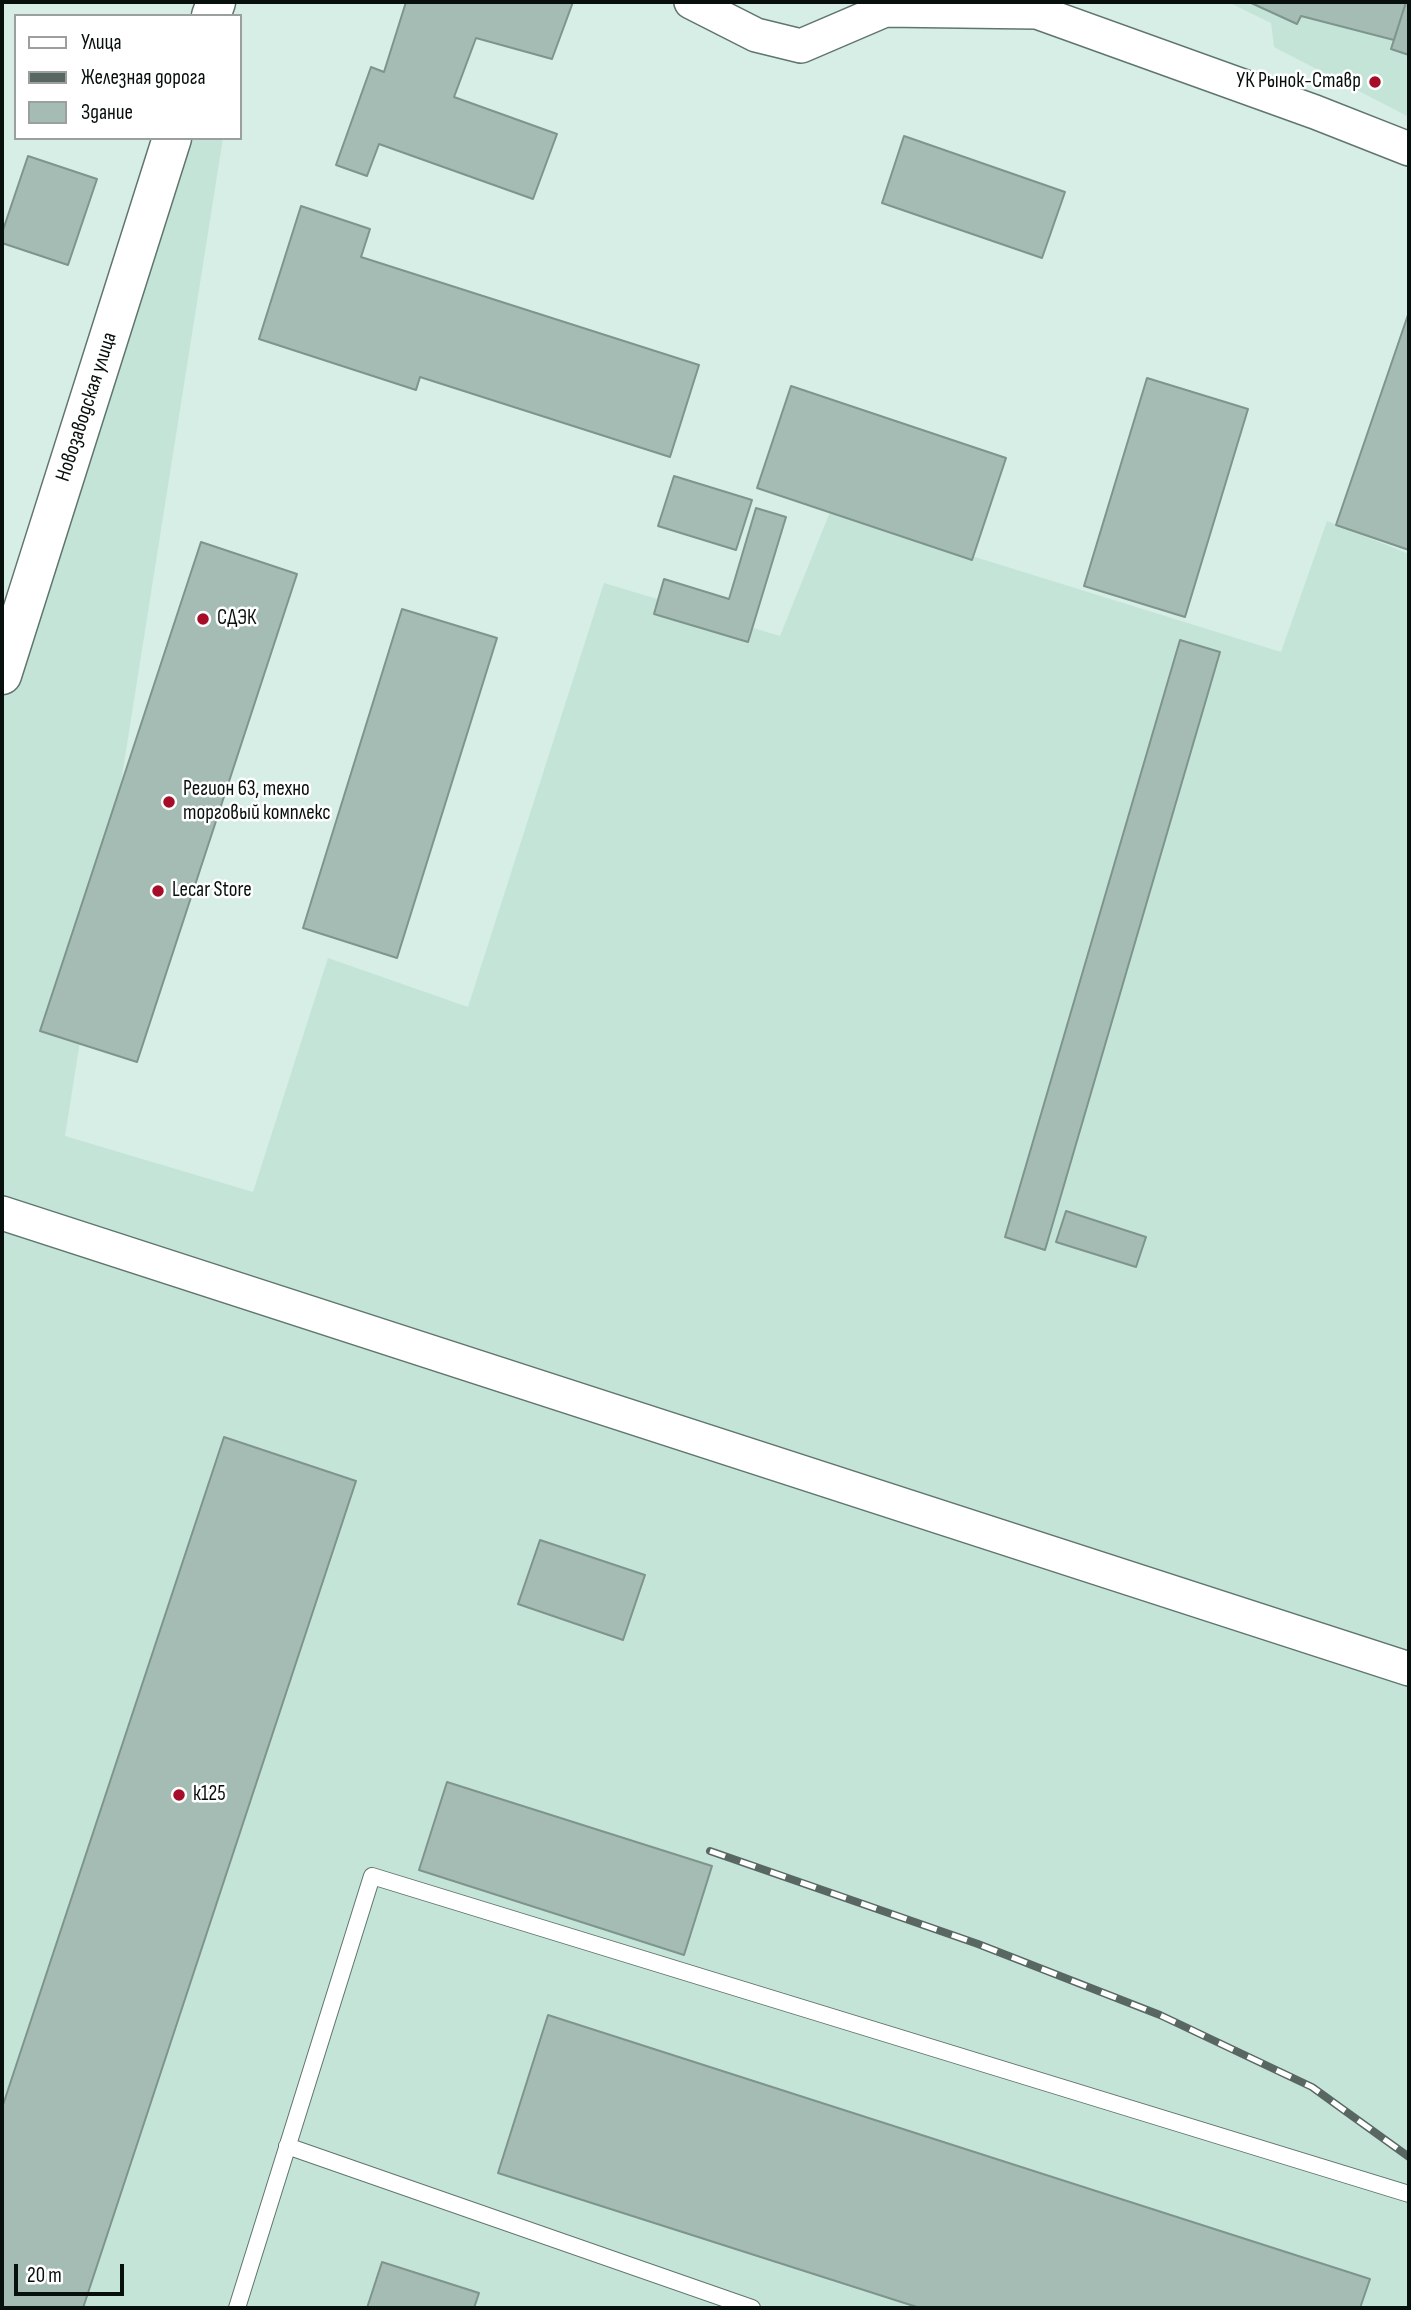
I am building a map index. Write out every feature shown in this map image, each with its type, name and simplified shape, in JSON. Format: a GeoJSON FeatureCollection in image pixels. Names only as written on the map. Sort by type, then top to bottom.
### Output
{"type":"FeatureCollection","features":[{"type":"Feature","properties":{"kind":"main road","name":"Новозаводская улица"},"geometry":{"type":"LineString","coordinates":[[2,675],[171,140]]}},
{"type":"Feature","properties":{"kind":"street"},"geometry":{"type":"LineString","coordinates":[[691,2],[756,36],[801,46],[885,10],[1037,12],[1315,112],[1409,149]]}},
{"type":"Feature","properties":{"kind":"street"},"geometry":{"type":"LineString","coordinates":[[2,1213],[1409,1669]]}},
{"type":"Feature","properties":{"kind":"lane"},"geometry":{"type":"LineString","coordinates":[[237,2308],[372,1876],[1409,2194]]}},
{"type":"Feature","properties":{"kind":"lane"},"geometry":{"type":"LineString","coordinates":[[287,2146],[752,2308]]}},
{"type":"Feature","properties":{"kind":"shaded area","name":"УК Рынок-Ставр"},"geometry":{"type":"Polygon","coordinates":[[[1228,2],[1409,2],[1409,117],[1274,47],[1271,23],[1228,2]]]}},
{"type":"Feature","properties":{"kind":"shaded area"},"geometry":{"type":"Polygon","coordinates":[[[171,140],[223,140],[65,1136],[253,1192],[328,958],[468,1007],[604,583],[780,636],[830,512],[1281,652],[1327,521],[1409,554],[1409,2308],[2,2308],[2,675],[171,140]]]}},
{"type":"Feature","properties":{"kind":"building"},"geometry":{"type":"Polygon","coordinates":[[[406,2],[573,2],[552,59],[476,38],[454,97],[557,134],[533,199],[379,144],[367,176],[336,165],[371,67],[384,72],[406,2]]]}},
{"type":"Feature","properties":{"kind":"building"},"geometry":{"type":"Polygon","coordinates":[[[1249,2],[1406,2],[1394,40],[1301,16],[1297,24],[1249,2]]]}},
{"type":"Feature","properties":{"kind":"building"},"geometry":{"type":"Polygon","coordinates":[[[1406,2],[1409,2],[1409,55],[1391,49],[1406,2]]]}},
{"type":"Feature","properties":{"kind":"building"},"geometry":{"type":"Polygon","coordinates":[[[904,136],[1065,192],[1042,258],[882,203],[904,136]]]}},
{"type":"Feature","properties":{"kind":"building"},"geometry":{"type":"Polygon","coordinates":[[[28,156],[97,179],[68,265],[2,243],[2,233],[28,156]]]}},
{"type":"Feature","properties":{"kind":"building"},"geometry":{"type":"Polygon","coordinates":[[[301,206],[370,229],[361,257],[699,365],[670,457],[420,377],[416,390],[259,339],[301,206]]]}},
{"type":"Feature","properties":{"kind":"building"},"geometry":{"type":"Polygon","coordinates":[[[1409,312],[1409,550],[1336,525],[1409,312]]]}},
{"type":"Feature","properties":{"kind":"building"},"geometry":{"type":"Polygon","coordinates":[[[1147,378],[1248,409],[1185,617],[1084,586],[1147,378]]]}},
{"type":"Feature","properties":{"kind":"building"},"geometry":{"type":"Polygon","coordinates":[[[791,386],[1006,458],[972,560],[757,488],[791,386]]]}},
{"type":"Feature","properties":{"kind":"building"},"geometry":{"type":"Polygon","coordinates":[[[674,476],[752,500],[736,550],[658,526],[674,476]]]}},
{"type":"Feature","properties":{"kind":"building"},"geometry":{"type":"Polygon","coordinates":[[[756,508],[786,517],[748,642],[654,614],[664,579],[729,599],[756,508]]]}},
{"type":"Feature","properties":{"kind":"building","name":"Регион 63, техно торговый комплекс"},"geometry":{"type":"Polygon","coordinates":[[[201,542],[297,574],[137,1062],[40,1031],[201,542]]]}},
{"type":"Feature","properties":{"kind":"building"},"geometry":{"type":"Polygon","coordinates":[[[402,609],[497,638],[397,958],[303,928],[402,609]]]}},
{"type":"Feature","properties":{"kind":"building"},"geometry":{"type":"Polygon","coordinates":[[[1180,640],[1220,652],[1045,1250],[1005,1237],[1180,640]]]}},
{"type":"Feature","properties":{"kind":"building"},"geometry":{"type":"Polygon","coordinates":[[[1066,1211],[1146,1237],[1136,1267],[1056,1242],[1066,1211]]]}},
{"type":"Feature","properties":{"kind":"building","name":"к125"},"geometry":{"type":"Polygon","coordinates":[[[224,1437],[356,1481],[83,2308],[2,2308],[2,2108],[224,1437]]]}},
{"type":"Feature","properties":{"kind":"building"},"geometry":{"type":"Polygon","coordinates":[[[540,1540],[645,1575],[623,1640],[518,1604],[540,1540]]]}},
{"type":"Feature","properties":{"kind":"building"},"geometry":{"type":"Polygon","coordinates":[[[447,1782],[712,1866],[684,1955],[419,1870],[447,1782]]]}},
{"type":"Feature","properties":{"kind":"building"},"geometry":{"type":"Polygon","coordinates":[[[548,2015],[1370,2279],[1360,2308],[920,2308],[498,2173],[548,2015]]]}},
{"type":"Feature","properties":{"kind":"building"},"geometry":{"type":"Polygon","coordinates":[[[382,2262],[479,2293],[474,2308],[367,2308],[382,2262]]]}},
{"type":"Feature","properties":{"kind":"railway"},"geometry":{"type":"LineString","coordinates":[[710,1851],[978,1944],[1160,2015],[1312,2087],[1409,2157]]}},
{"type":"Feature","properties":{"kind":"place","name":"УК Рынок-Ставр"},"geometry":{"type":"Point","coordinates":[1375,82]}},
{"type":"Feature","properties":{"kind":"place","name":"СДЭК"},"geometry":{"type":"Point","coordinates":[203,619]}},
{"type":"Feature","properties":{"kind":"place","name":"Регион 63, техно торговый комплекс"},"geometry":{"type":"Point","coordinates":[169,802]}},
{"type":"Feature","properties":{"kind":"place","name":"Lecar Store"},"geometry":{"type":"Point","coordinates":[158,891]}},
{"type":"Feature","properties":{"kind":"place","name":"к125"},"geometry":{"type":"Point","coordinates":[179,1795]}}]}
